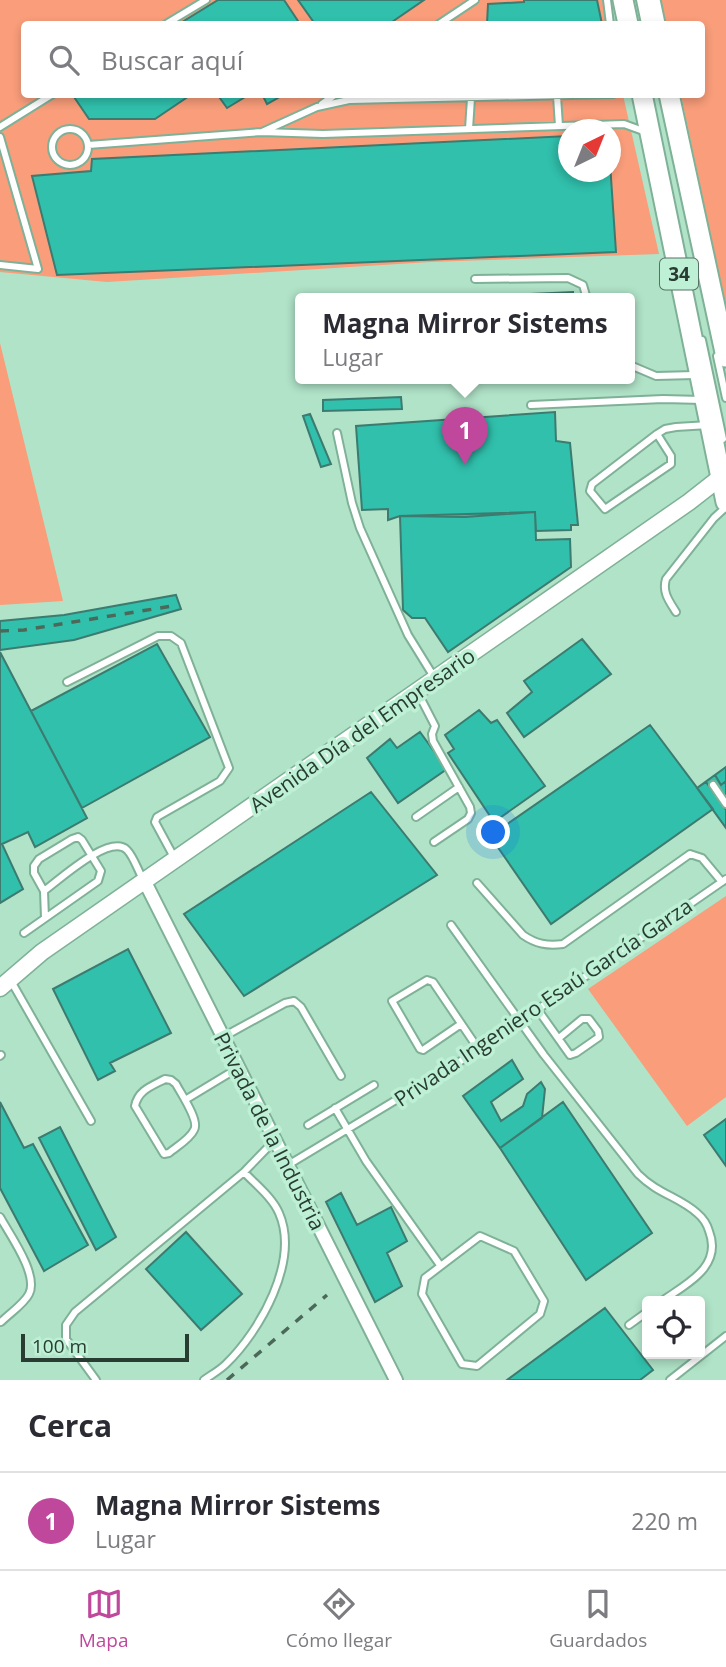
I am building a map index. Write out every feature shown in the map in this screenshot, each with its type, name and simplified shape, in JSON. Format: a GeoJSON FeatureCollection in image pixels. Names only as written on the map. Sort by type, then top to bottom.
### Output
{"type":"FeatureCollection","features":[{"type":"Feature","properties":{"kind":"main road"},"geometry":{"type":"LineString","coordinates":[[623,0],[627,21]]}},
{"type":"Feature","properties":{"kind":"main road"},"geometry":{"type":"LineString","coordinates":[[650,0],[654,21]]}},
{"type":"Feature","properties":{"kind":"main road","name":"34"},"geometry":{"type":"LineString","coordinates":[[643,98],[704,400],[724,475]]}},
{"type":"Feature","properties":{"kind":"main road","name":"34"},"geometry":{"type":"LineString","coordinates":[[670,98],[722,322],[726,357]]}},
{"type":"Feature","properties":{"kind":"main road"},"geometry":{"type":"LineString","coordinates":[[724,475],[726,505]]}},
{"type":"Feature","properties":{"kind":"street","name":"Avenida Día del Empresario"},"geometry":{"type":"LineString","coordinates":[[5,983],[42,952],[724,475]]}},
{"type":"Feature","properties":{"kind":"street","name":"Privada de la Industria"},"geometry":{"type":"LineString","coordinates":[[145,882],[396,1380]]}},
{"type":"Feature","properties":{"kind":"lane"},"geometry":{"type":"LineString","coordinates":[[171,21],[206,0]]}},
{"type":"Feature","properties":{"kind":"lane"},"geometry":{"type":"LineString","coordinates":[[444,21],[475,0]]}},
{"type":"Feature","properties":{"kind":"lane"},"geometry":{"type":"LineString","coordinates":[[607,0],[610,21]]}},
{"type":"Feature","properties":{"kind":"lane"},"geometry":{"type":"LineString","coordinates":[[631,0],[636,21]]}},
{"type":"Feature","properties":{"kind":"lane"},"geometry":{"type":"LineString","coordinates":[[640,0],[644,21]]}},
{"type":"Feature","properties":{"kind":"lane"},"geometry":{"type":"LineString","coordinates":[[0,127],[47,98]]}},
{"type":"Feature","properties":{"kind":"lane"},"geometry":{"type":"LineString","coordinates":[[262,132],[317,107],[330,98]]}},
{"type":"Feature","properties":{"kind":"lane"},"geometry":{"type":"LineString","coordinates":[[317,107],[349,100],[471,98],[469,129]]}},
{"type":"Feature","properties":{"kind":"lane"},"geometry":{"type":"LineString","coordinates":[[557,98],[559,119]]}},
{"type":"Feature","properties":{"kind":"lane"},"geometry":{"type":"LineString","coordinates":[[621,124],[633,126],[651,135]]}},
{"type":"Feature","properties":{"kind":"lane"},"geometry":{"type":"LineString","coordinates":[[88,145],[262,132],[323,134],[558,126]]}},
{"type":"Feature","properties":{"kind":"lane"},"geometry":{"type":"LineString","coordinates":[[66,129],[78,131],[88,145],[88,151],[81,161],[70,165],[59,162],[52,152],[53,139],[61,130],[66,129]]}},
{"type":"Feature","properties":{"kind":"lane"},"geometry":{"type":"LineString","coordinates":[[0,136],[38,269],[0,265]]}},
{"type":"Feature","properties":{"kind":"lane"},"geometry":{"type":"LineString","coordinates":[[692,240],[726,398]]}},
{"type":"Feature","properties":{"kind":"lane"},"geometry":{"type":"LineString","coordinates":[[475,279],[568,278],[583,285],[585,293]]}},
{"type":"Feature","properties":{"kind":"lane"},"geometry":{"type":"LineString","coordinates":[[701,335],[724,446]]}},
{"type":"Feature","properties":{"kind":"lane"},"geometry":{"type":"LineString","coordinates":[[635,367],[656,376],[700,374]]}},
{"type":"Feature","properties":{"kind":"lane"},"geometry":{"type":"LineString","coordinates":[[531,405],[663,399],[704,400]]}},
{"type":"Feature","properties":{"kind":"lane"},"geometry":{"type":"LineString","coordinates":[[657,434],[671,456],[671,464],[605,509],[590,491],[590,486],[657,434],[665,429],[711,425]]}},
{"type":"Feature","properties":{"kind":"lane"},"geometry":{"type":"LineString","coordinates":[[337,433],[360,528],[408,635],[435,678]]}},
{"type":"Feature","properties":{"kind":"lane"},"geometry":{"type":"LineString","coordinates":[[676,612],[666,595],[666,579],[726,505]]}},
{"type":"Feature","properties":{"kind":"lane"},"geometry":{"type":"LineString","coordinates":[[67,682],[158,636],[171,636],[181,643],[229,768],[220,781],[157,817],[157,828],[176,860]]}},
{"type":"Feature","properties":{"kind":"lane"},"geometry":{"type":"LineString","coordinates":[[417,691],[435,726],[433,741],[471,813],[468,819],[434,842]]}},
{"type":"Feature","properties":{"kind":"lane"},"geometry":{"type":"LineString","coordinates":[[713,785],[724,795],[726,804]]}},
{"type":"Feature","properties":{"kind":"lane"},"geometry":{"type":"LineString","coordinates":[[416,817],[459,787]]}},
{"type":"Feature","properties":{"kind":"lane"},"geometry":{"type":"LineString","coordinates":[[24,933],[98,881],[101,871],[93,855],[78,837],[39,859],[34,866],[34,873],[44,891],[45,918]]}},
{"type":"Feature","properties":{"kind":"lane"},"geometry":{"type":"LineString","coordinates":[[44,891],[102,849],[116,845],[127,849],[145,882]]}},
{"type":"Feature","properties":{"kind":"lane"},"geometry":{"type":"LineString","coordinates":[[477,883],[523,935],[531,941],[550,946],[563,944],[690,854],[702,858],[724,881]]}},
{"type":"Feature","properties":{"kind":"lane","name":"Privada Ingeniero Esaú García Garza"},"geometry":{"type":"LineString","coordinates":[[286,1166],[479,1050],[724,881]]}},
{"type":"Feature","properties":{"kind":"lane"},"geometry":{"type":"LineString","coordinates":[[452,925],[544,1055],[638,1174],[656,1190],[697,1213],[707,1226],[713,1240],[712,1255],[708,1263],[700,1275],[669,1296]]}},
{"type":"Feature","properties":{"kind":"lane"},"geometry":{"type":"LineString","coordinates":[[461,1024],[420,1049],[392,1002],[427,980],[433,982],[479,1050]]}},
{"type":"Feature","properties":{"kind":"lane"},"geometry":{"type":"LineString","coordinates":[[5,983],[91,1121]]}},
{"type":"Feature","properties":{"kind":"lane"},"geometry":{"type":"LineString","coordinates":[[223,1037],[285,1003],[294,1001],[301,1007],[341,1076]]}},
{"type":"Feature","properties":{"kind":"lane"},"geometry":{"type":"LineString","coordinates":[[538,1010],[570,1055],[599,1037],[589,1019],[582,1019],[559,1038]]}},
{"type":"Feature","properties":{"kind":"lane"},"geometry":{"type":"LineString","coordinates":[[185,1100],[238,1068]]}},
{"type":"Feature","properties":{"kind":"lane"},"geometry":{"type":"LineString","coordinates":[[165,1079],[176,1084],[185,1100],[196,1127],[193,1133],[169,1153],[164,1154],[135,1106],[137,1097],[165,1079]]}},
{"type":"Feature","properties":{"kind":"lane"},"geometry":{"type":"LineString","coordinates":[[308,1125],[374,1085]]}},
{"type":"Feature","properties":{"kind":"lane"},"geometry":{"type":"LineString","coordinates":[[335,1108],[366,1161],[440,1265]]}},
{"type":"Feature","properties":{"kind":"lane"},"geometry":{"type":"LineString","coordinates":[[96,1380],[66,1339],[66,1325],[75,1312],[244,1172],[275,1140]]}},
{"type":"Feature","properties":{"kind":"lane"},"geometry":{"type":"LineString","coordinates":[[204,1380],[225,1365],[258,1324],[279,1278],[284,1255],[284,1227],[279,1213],[272,1201],[244,1172]]}},
{"type":"Feature","properties":{"kind":"lane"},"geometry":{"type":"LineString","coordinates":[[0,1217],[30,1273],[32,1286],[28,1296],[1,1322]]}},
{"type":"Feature","properties":{"kind":"lane"},"geometry":{"type":"LineString","coordinates":[[480,1236],[514,1251],[544,1301],[540,1314],[477,1366],[462,1364],[422,1294],[425,1279],[440,1265],[480,1236]]}},
{"type":"Feature","properties":{"kind":"lane"},"geometry":{"type":"LineString","coordinates":[[629,1325],[642,1316]]}},
{"type":"Feature","properties":{"kind":"lane"},"geometry":{"type":"LineString","coordinates":[[670,1380],[726,1336]]}},
{"type":"Feature","properties":{"kind":"shaded area"},"geometry":{"type":"Polygon","coordinates":[[[0,0],[603,0],[606,21],[21,21],[21,98],[624,98],[659,254],[430,262],[107,282],[0,272],[0,0]]]}},
{"type":"Feature","properties":{"kind":"shaded area"},"geometry":{"type":"Polygon","coordinates":[[[660,0],[726,0],[726,307],[682,98],[705,98],[705,21],[665,21],[660,0]]]}},
{"type":"Feature","properties":{"kind":"shaded area"},"geometry":{"type":"Polygon","coordinates":[[[0,343],[63,601],[0,605],[0,343]]]}},
{"type":"Feature","properties":{"kind":"shaded area"},"geometry":{"type":"Polygon","coordinates":[[[726,896],[726,1097],[687,1126],[588,989],[726,896]]]}},
{"type":"Feature","properties":{"kind":"building"},"geometry":{"type":"Polygon","coordinates":[[[218,0],[284,0],[298,21],[184,21],[218,0]]]}},
{"type":"Feature","properties":{"kind":"building"},"geometry":{"type":"Polygon","coordinates":[[[298,0],[424,0],[393,21],[313,21],[298,0]]]}},
{"type":"Feature","properties":{"kind":"building"},"geometry":{"type":"Polygon","coordinates":[[[597,0],[601,21],[487,21],[488,4],[597,0]]]}},
{"type":"Feature","properties":{"kind":"building"},"geometry":{"type":"Polygon","coordinates":[[[75,98],[186,98],[155,119],[89,119],[75,98]]]}},
{"type":"Feature","properties":{"kind":"building"},"geometry":{"type":"Polygon","coordinates":[[[220,98],[243,98],[227,108],[220,98]]]}},
{"type":"Feature","properties":{"kind":"building"},"geometry":{"type":"Polygon","coordinates":[[[264,98],[278,98],[267,104],[264,98]]]}},
{"type":"Feature","properties":{"kind":"building"},"geometry":{"type":"Polygon","coordinates":[[[558,136],[558,182],[611,182],[616,252],[57,275],[32,176],[91,171],[92,159],[558,136]]]}},
{"type":"Feature","properties":{"kind":"building"},"geometry":{"type":"Polygon","coordinates":[[[401,397],[402,409],[323,411],[323,400],[401,397]]]}},
{"type":"Feature","properties":{"kind":"building"},"geometry":{"type":"Polygon","coordinates":[[[555,412],[556,441],[570,443],[578,525],[571,525],[571,530],[536,531],[535,512],[465,517],[400,516],[388,520],[388,509],[362,510],[356,426],[555,412]]]}},
{"type":"Feature","properties":{"kind":"building"},"geometry":{"type":"Polygon","coordinates":[[[310,414],[331,464],[321,467],[303,416],[310,414]]]}},
{"type":"Feature","properties":{"kind":"building"},"geometry":{"type":"Polygon","coordinates":[[[535,512],[536,540],[570,539],[571,567],[448,652],[425,618],[412,618],[403,610],[400,516],[535,512]]]}},
{"type":"Feature","properties":{"kind":"building"},"geometry":{"type":"Polygon","coordinates":[[[176,595],[181,609],[74,640],[0,650],[0,621],[64,615],[176,595]]]}},
{"type":"Feature","properties":{"kind":"building"},"geometry":{"type":"Polygon","coordinates":[[[582,639],[611,674],[524,737],[507,713],[532,692],[524,681],[582,639]]]}},
{"type":"Feature","properties":{"kind":"building"},"geometry":{"type":"Polygon","coordinates":[[[157,644],[210,737],[82,808],[31,711],[157,644]]]}},
{"type":"Feature","properties":{"kind":"building"},"geometry":{"type":"Polygon","coordinates":[[[0,652],[87,818],[35,847],[28,832],[2,844],[23,889],[0,903],[0,652]]]}},
{"type":"Feature","properties":{"kind":"building"},"geometry":{"type":"Polygon","coordinates":[[[479,710],[491,723],[497,720],[545,786],[494,822],[448,753],[454,749],[445,735],[479,710]]]}},
{"type":"Feature","properties":{"kind":"building"},"geometry":{"type":"Polygon","coordinates":[[[650,725],[713,809],[551,924],[490,836],[650,725]]]}},
{"type":"Feature","properties":{"kind":"building"},"geometry":{"type":"Polygon","coordinates":[[[420,732],[447,769],[398,803],[367,758],[390,739],[397,748],[420,732]]]}},
{"type":"Feature","properties":{"kind":"building"},"geometry":{"type":"Polygon","coordinates":[[[726,767],[726,828],[697,788],[726,767]]]}},
{"type":"Feature","properties":{"kind":"building"},"geometry":{"type":"Polygon","coordinates":[[[726,767],[726,781],[721,785],[715,775],[726,767]]]}},
{"type":"Feature","properties":{"kind":"building"},"geometry":{"type":"Polygon","coordinates":[[[706,782],[726,810],[726,828],[697,788],[706,782]]]}},
{"type":"Feature","properties":{"kind":"building"},"geometry":{"type":"Polygon","coordinates":[[[371,792],[437,875],[244,996],[184,914],[371,792]]]}},
{"type":"Feature","properties":{"kind":"building"},"geometry":{"type":"Polygon","coordinates":[[[128,949],[171,1033],[110,1063],[115,1071],[98,1080],[53,989],[128,949]]]}},
{"type":"Feature","properties":{"kind":"building"},"geometry":{"type":"Polygon","coordinates":[[[512,1060],[523,1079],[491,1102],[501,1121],[523,1106],[527,1094],[541,1082],[545,1089],[542,1118],[500,1148],[463,1096],[512,1060]]]}},
{"type":"Feature","properties":{"kind":"building"},"geometry":{"type":"Polygon","coordinates":[[[0,1102],[24,1148],[33,1144],[88,1245],[44,1271],[0,1188],[0,1102]]]}},
{"type":"Feature","properties":{"kind":"building"},"geometry":{"type":"Polygon","coordinates":[[[563,1102],[652,1233],[586,1280],[500,1148],[563,1102]]]}},
{"type":"Feature","properties":{"kind":"building"},"geometry":{"type":"Polygon","coordinates":[[[726,1119],[726,1166],[704,1135],[726,1119]]]}},
{"type":"Feature","properties":{"kind":"building"},"geometry":{"type":"Polygon","coordinates":[[[60,1127],[116,1237],[96,1250],[39,1138],[60,1127]]]}},
{"type":"Feature","properties":{"kind":"building"},"geometry":{"type":"Polygon","coordinates":[[[341,1193],[357,1225],[391,1207],[407,1241],[387,1253],[402,1286],[375,1302],[326,1202],[341,1193]]]}},
{"type":"Feature","properties":{"kind":"building"},"geometry":{"type":"Polygon","coordinates":[[[186,1232],[242,1294],[201,1330],[146,1269],[186,1232]]]}},
{"type":"Feature","properties":{"kind":"building"},"geometry":{"type":"Polygon","coordinates":[[[605,1308],[653,1370],[640,1380],[507,1380],[605,1308]]]}},
{"type":"Feature","properties":{"kind":"railway"},"geometry":{"type":"LineString","coordinates":[[0,631],[24,630],[172,606]]}},
{"type":"Feature","properties":{"kind":"railway"},"geometry":{"type":"LineString","coordinates":[[227,1380],[327,1295]]}},
{"type":"Feature","properties":{"kind":"place","name":"Magna Mirror Sistems"},"geometry":{"type":"Point","coordinates":[465,465]}}]}
